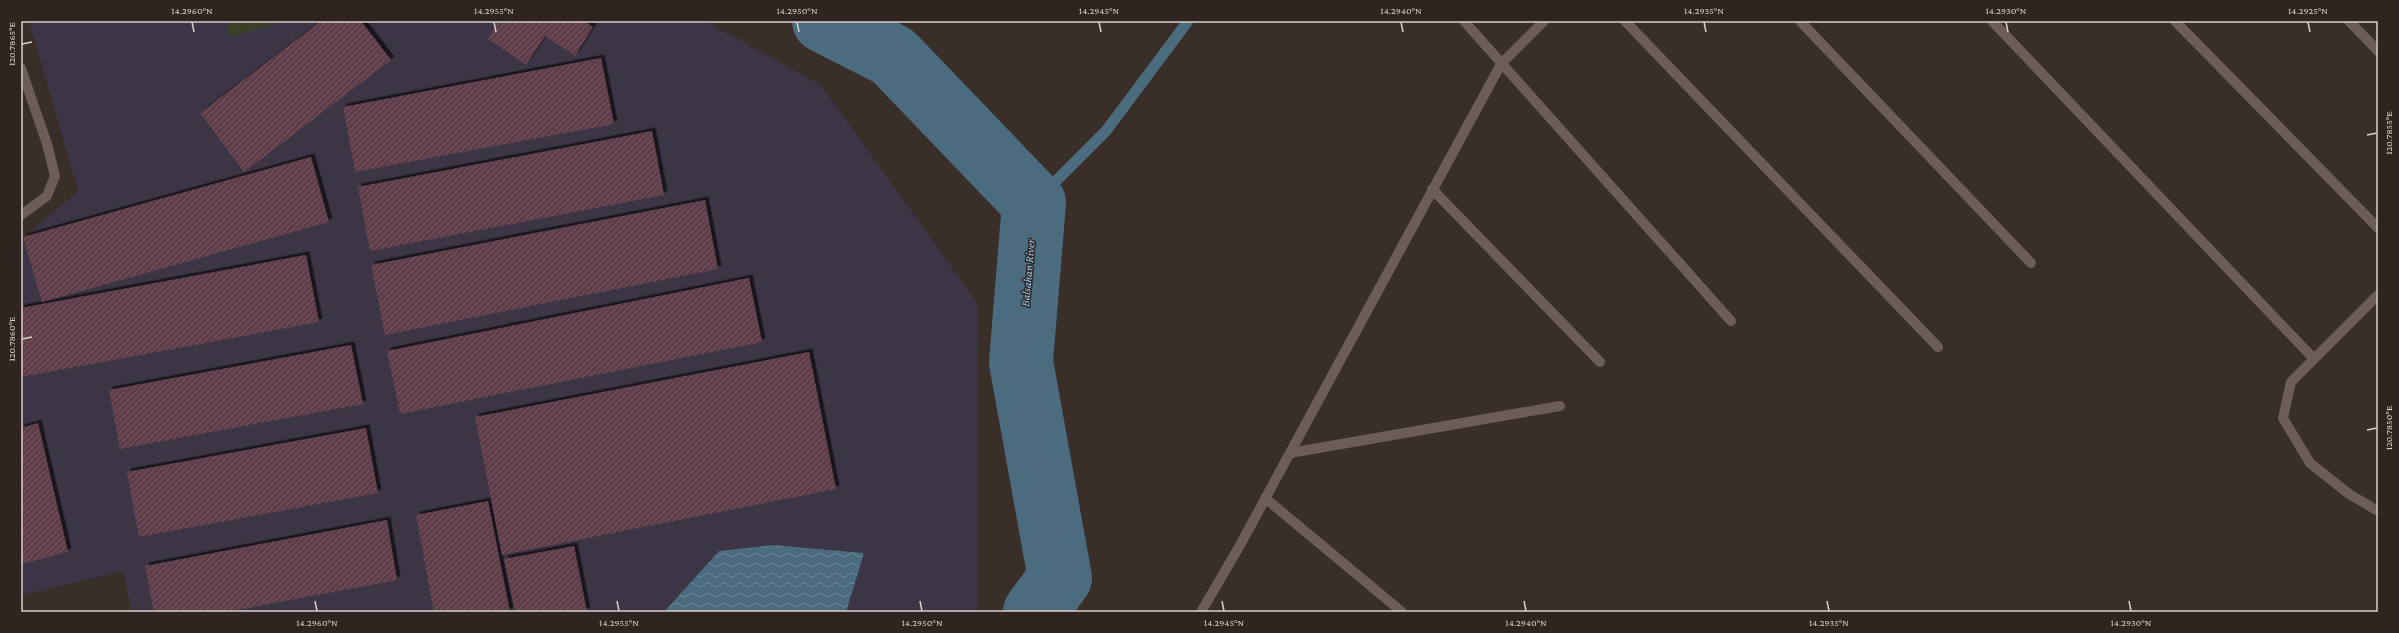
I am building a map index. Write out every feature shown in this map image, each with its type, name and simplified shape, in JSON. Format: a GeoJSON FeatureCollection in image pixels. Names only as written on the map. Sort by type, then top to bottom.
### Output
{"type":"FeatureCollection","features":[{"type":"Feature","properties":{"kind":"street"},"geometry":{"type":"LineString","coordinates":[[1464,21],[1731,321]]}},
{"type":"Feature","properties":{"kind":"street"},"geometry":{"type":"LineString","coordinates":[[1201,612],[1290,453],[1501,64],[1544,21]]}},
{"type":"Feature","properties":{"kind":"street"},"geometry":{"type":"LineString","coordinates":[[1625,21],[1938,347]]}},
{"type":"Feature","properties":{"kind":"street"},"geometry":{"type":"LineString","coordinates":[[1800,21],[2031,263]]}},
{"type":"Feature","properties":{"kind":"street"},"geometry":{"type":"LineString","coordinates":[[1992,21],[2314,359]]}},
{"type":"Feature","properties":{"kind":"street"},"geometry":{"type":"LineString","coordinates":[[2175,21],[2378,228]]}},
{"type":"Feature","properties":{"kind":"street"},"geometry":{"type":"LineString","coordinates":[[2349,21],[2378,51]]}},
{"type":"Feature","properties":{"kind":"street"},"geometry":{"type":"LineString","coordinates":[[21,68],[47,144],[55,176],[47,196],[21,215]]}},
{"type":"Feature","properties":{"kind":"street"},"geometry":{"type":"LineString","coordinates":[[1432,189],[1600,362]]}},
{"type":"Feature","properties":{"kind":"street"},"geometry":{"type":"LineString","coordinates":[[2378,295],[2291,382],[2283,418],[2310,463],[2349,494],[2378,511]]}},
{"type":"Feature","properties":{"kind":"street"},"geometry":{"type":"LineString","coordinates":[[1290,453],[1560,406]]}},
{"type":"Feature","properties":{"kind":"street"},"geometry":{"type":"LineString","coordinates":[[1265,498],[1402,612]]}},
{"type":"Feature","properties":{"kind":"shaded area"},"geometry":{"type":"Polygon","coordinates":[[[29,21],[705,21],[821,85],[978,304],[977,612],[131,612],[124,571],[21,595],[21,240],[78,191],[29,21]]]}},
{"type":"Feature","properties":{"kind":"green space"},"geometry":{"type":"Polygon","coordinates":[[[226,21],[285,21],[230,36],[226,21]]]}},
{"type":"Feature","properties":{"kind":"water"},"geometry":{"type":"Polygon","coordinates":[[[773,545],[864,553],[846,612],[664,612],[719,551],[773,545]]]}},
{"type":"Feature","properties":{"kind":"building"},"geometry":{"type":"Polygon","coordinates":[[[321,21],[361,21],[391,60],[244,172],[200,113],[321,21]]]}},
{"type":"Feature","properties":{"kind":"building"},"geometry":{"type":"Polygon","coordinates":[[[499,21],[584,21],[593,27],[575,56],[545,36],[526,65],[488,39],[499,21]]]}},
{"type":"Feature","properties":{"kind":"building"},"geometry":{"type":"Polygon","coordinates":[[[601,58],[614,124],[355,172],[343,107],[601,58]]]}},
{"type":"Feature","properties":{"kind":"building"},"geometry":{"type":"Polygon","coordinates":[[[652,131],[664,195],[370,251],[358,187],[652,131]]]}},
{"type":"Feature","properties":{"kind":"building"},"geometry":{"type":"Polygon","coordinates":[[[311,157],[329,222],[42,302],[23,237],[311,157]]]}},
{"type":"Feature","properties":{"kind":"building"},"geometry":{"type":"Polygon","coordinates":[[[705,200],[718,269],[385,335],[371,265],[705,200]]]}},
{"type":"Feature","properties":{"kind":"building"},"geometry":{"type":"Polygon","coordinates":[[[306,255],[319,322],[21,377],[21,308],[306,255]]]}},
{"type":"Feature","properties":{"kind":"building"},"geometry":{"type":"Polygon","coordinates":[[[749,278],[762,342],[400,414],[387,351],[749,278]]]}},
{"type":"Feature","properties":{"kind":"building"},"geometry":{"type":"Polygon","coordinates":[[[351,345],[363,404],[120,449],[109,390],[351,345]]]}},
{"type":"Feature","properties":{"kind":"building"},"geometry":{"type":"Polygon","coordinates":[[[809,352],[836,489],[502,555],[475,417],[809,352]]]}},
{"type":"Feature","properties":{"kind":"building"},"geometry":{"type":"Polygon","coordinates":[[[38,423],[68,552],[21,564],[21,428],[38,423]]]}},
{"type":"Feature","properties":{"kind":"building"},"geometry":{"type":"Polygon","coordinates":[[[366,428],[378,493],[139,537],[127,472],[366,428]]]}},
{"type":"Feature","properties":{"kind":"building"},"geometry":{"type":"Polygon","coordinates":[[[488,501],[510,612],[434,612],[416,515],[488,501]]]}},
{"type":"Feature","properties":{"kind":"building"},"geometry":{"type":"Polygon","coordinates":[[[387,520],[397,580],[226,612],[154,612],[145,566],[387,520]]]}},
{"type":"Feature","properties":{"kind":"building"},"geometry":{"type":"Polygon","coordinates":[[[574,546],[587,612],[515,612],[504,559],[574,546]]]}},
{"type":"Feature","properties":{"kind":"waterway","name":"Balsahan River"},"geometry":{"type":"LineString","coordinates":[[824,21],[893,56],[1034,203],[1021,362],[1060,578],[1035,612]]}},
{"type":"Feature","properties":{"kind":"waterway"},"geometry":{"type":"LineString","coordinates":[[1034,203],[1106,131],[1188,21]]}}]}
